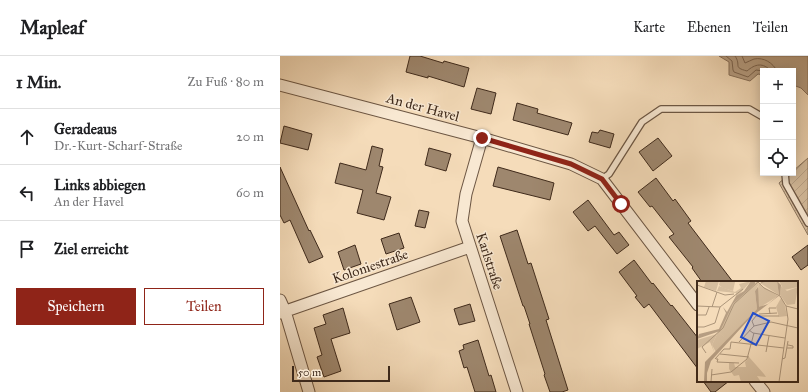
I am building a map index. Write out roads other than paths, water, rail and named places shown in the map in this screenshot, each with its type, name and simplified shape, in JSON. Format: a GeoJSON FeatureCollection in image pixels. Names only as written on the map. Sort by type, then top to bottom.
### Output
{"type":"FeatureCollection","features":[{"type":"Feature","properties":{"kind":"street","name":"An der Havel"},"geometry":{"type":"LineString","coordinates":[[280,85],[482,138],[571,164],[602,179]]}},
{"type":"Feature","properties":{"kind":"street","name":"Karlstraße"},"geometry":{"type":"LineString","coordinates":[[482,138],[466,194],[462,221],[516,392]]}},
{"type":"Feature","properties":{"kind":"street"},"geometry":{"type":"LineString","coordinates":[[602,179],[697,304]]}},
{"type":"Feature","properties":{"kind":"street","name":"Koloniestraße"},"geometry":{"type":"LineString","coordinates":[[282,312],[470,247]]}},
{"type":"Feature","properties":{"kind":"street"},"geometry":{"type":"LineString","coordinates":[[280,300],[282,312],[310,392]]}},
{"type":"Feature","properties":{"kind":"street"},"geometry":{"type":"LineString","coordinates":[[756,382],[764,392]]}},
{"type":"Feature","properties":{"kind":"lane"},"geometry":{"type":"LineString","coordinates":[[602,179],[609,174],[642,122],[661,109],[749,109],[760,115]]}},
{"type":"Feature","properties":{"kind":"lane"},"geometry":{"type":"LineString","coordinates":[[785,176],[786,184],[808,223]]}},
{"type":"Feature","properties":{"kind":"water"},"geometry":{"type":"Polygon","coordinates":[[[719,56],[808,56],[808,95],[801,88],[796,86],[796,68],[760,68],[760,74],[758,74],[750,81],[729,75],[729,62],[719,56]]]}}]}
